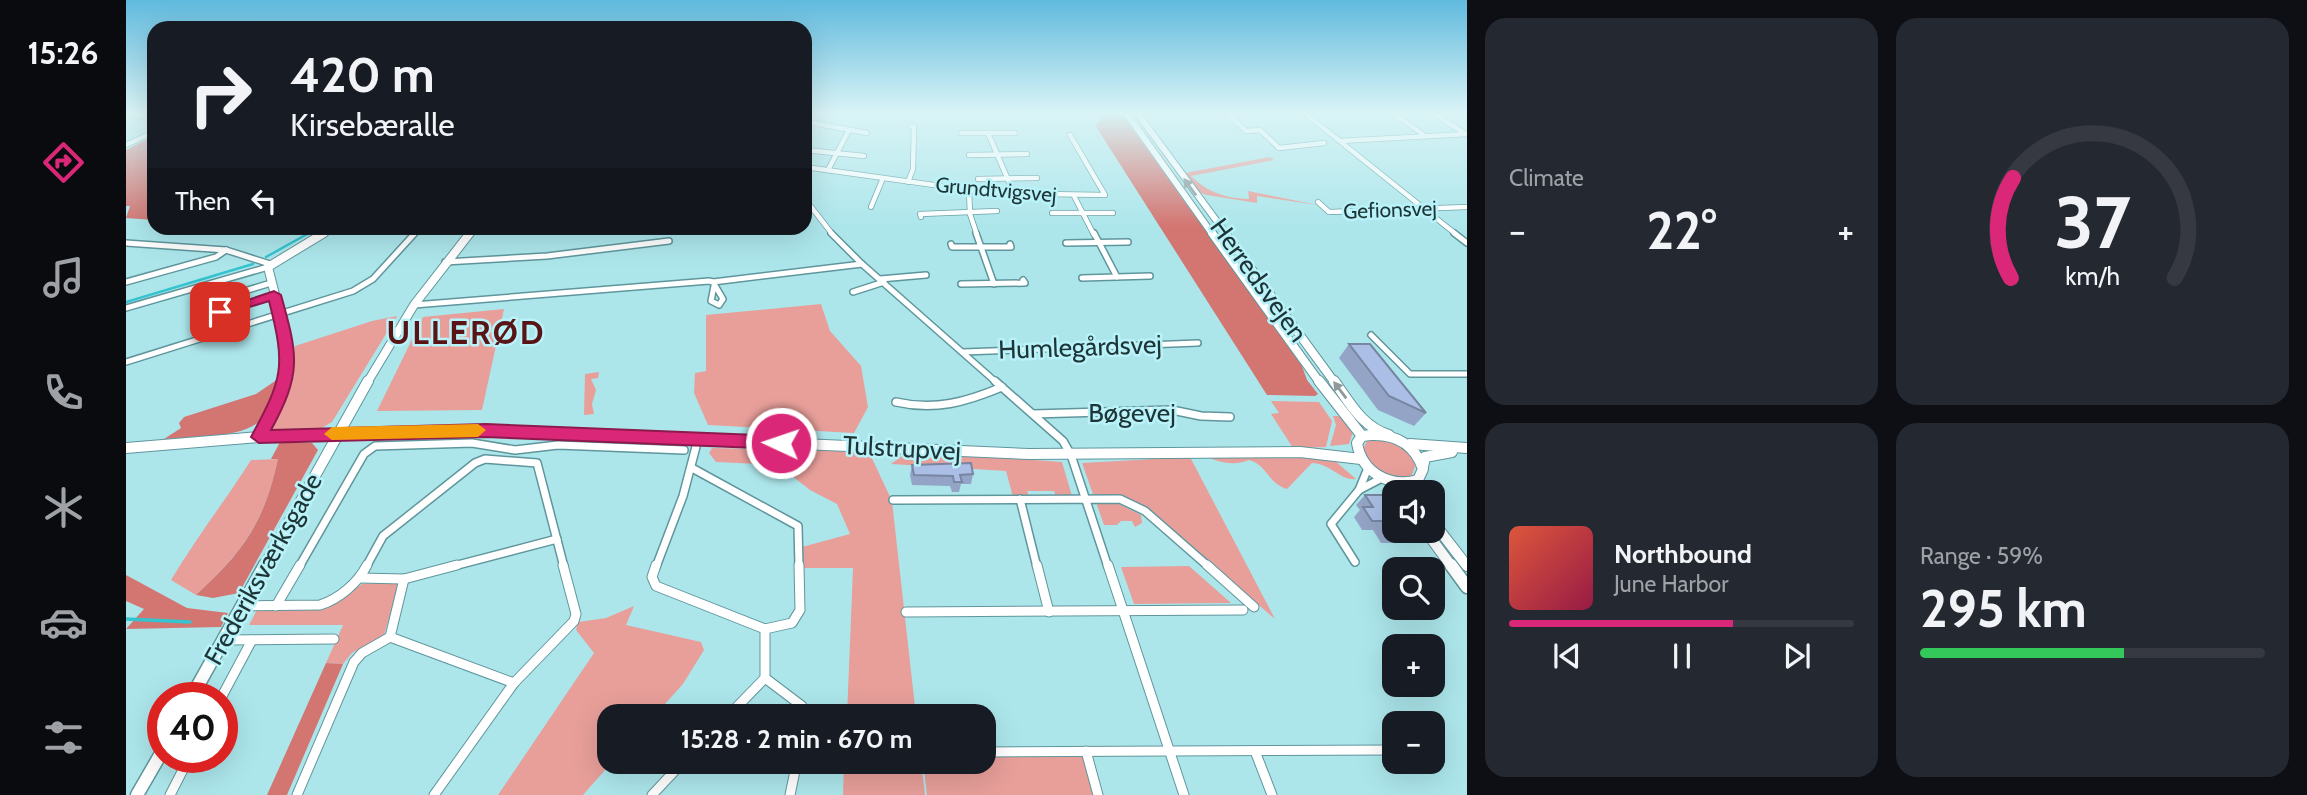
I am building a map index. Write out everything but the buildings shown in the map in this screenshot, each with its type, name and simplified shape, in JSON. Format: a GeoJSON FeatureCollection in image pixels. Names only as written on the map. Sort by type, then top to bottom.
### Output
{"type":"FeatureCollection","features":[{"type":"Feature","properties":{"kind":"street"},"geometry":{"type":"LineString","coordinates":[[812,151],[864,156]]}},
{"type":"Feature","properties":{"kind":"street"},"geometry":{"type":"LineString","coordinates":[[828,170],[838,151]]}},
{"type":"Feature","properties":{"kind":"street"},"geometry":{"type":"LineString","coordinates":[[908,182],[913,169],[913,151]]}},
{"type":"Feature","properties":{"kind":"street"},"geometry":{"type":"LineString","coordinates":[[996,151],[1015,195]]}},
{"type":"Feature","properties":{"kind":"street","name":"Grundtvigsvej"},"geometry":{"type":"LineString","coordinates":[[812,168],[969,191],[1015,195],[1105,195],[1079,151]]}},
{"type":"Feature","properties":{"kind":"street","name":"Herredsvejen"},"geometry":{"type":"LineString","coordinates":[[1154,151],[1315,377],[1362,436]]}},
{"type":"Feature","properties":{"kind":"street","name":"Herredsvejen"},"geometry":{"type":"LineString","coordinates":[[1165,151],[1365,423],[1373,430],[1389,435]]}},
{"type":"Feature","properties":{"kind":"street"},"geometry":{"type":"LineString","coordinates":[[1352,151],[1467,243]]}},
{"type":"Feature","properties":{"kind":"street"},"geometry":{"type":"LineString","coordinates":[[969,155],[1027,154]]}},
{"type":"Feature","properties":{"kind":"street"},"geometry":{"type":"LineString","coordinates":[[871,207],[883,178]]}},
{"type":"Feature","properties":{"kind":"street"},"geometry":{"type":"LineString","coordinates":[[978,178],[1037,178]]}},
{"type":"Feature","properties":{"kind":"street"},"geometry":{"type":"LineString","coordinates":[[969,191],[970,214],[994,284]]}},
{"type":"Feature","properties":{"kind":"street"},"geometry":{"type":"LineString","coordinates":[[1074,196],[1117,277]]}},
{"type":"Feature","properties":{"kind":"street","name":"Gefionsvej"},"geometry":{"type":"LineString","coordinates":[[1318,202],[1329,212],[1467,207]]}},
{"type":"Feature","properties":{"kind":"street"},"geometry":{"type":"LineString","coordinates":[[812,208],[833,235],[862,264],[1063,441],[1071,455],[1184,795]]}},
{"type":"Feature","properties":{"kind":"street"},"geometry":{"type":"LineString","coordinates":[[920,217],[920,214],[998,213],[997,211]]}},
{"type":"Feature","properties":{"kind":"street"},"geometry":{"type":"LineString","coordinates":[[1052,213],[1113,212]]}},
{"type":"Feature","properties":{"kind":"street"},"geometry":{"type":"LineString","coordinates":[[126,309],[269,265],[321,235]]}},
{"type":"Feature","properties":{"kind":"street"},"geometry":{"type":"LineString","coordinates":[[126,362],[365,285],[412,235]]}},
{"type":"Feature","properties":{"kind":"street","name":"Frederiksværksgade"},"geometry":{"type":"LineString","coordinates":[[200,682],[414,305],[468,235]]}},
{"type":"Feature","properties":{"kind":"street"},"geometry":{"type":"LineString","coordinates":[[446,262],[547,256],[569,251],[669,242]]}},
{"type":"Feature","properties":{"kind":"street"},"geometry":{"type":"LineString","coordinates":[[1066,243],[1128,242]]}},
{"type":"Feature","properties":{"kind":"street"},"geometry":{"type":"LineString","coordinates":[[126,243],[226,250],[269,265]]}},
{"type":"Feature","properties":{"kind":"street"},"geometry":{"type":"LineString","coordinates":[[951,244],[952,247],[1011,247],[1010,244]]}},
{"type":"Feature","properties":{"kind":"street"},"geometry":{"type":"LineString","coordinates":[[126,282],[216,257],[226,250]]}},
{"type":"Feature","properties":{"kind":"street"},"geometry":{"type":"LineString","coordinates":[[414,305],[714,284],[862,264]]}},
{"type":"Feature","properties":{"kind":"street"},"geometry":{"type":"LineString","coordinates":[[259,437],[282,393],[289,363],[269,265]]}},
{"type":"Feature","properties":{"kind":"street"},"geometry":{"type":"LineString","coordinates":[[853,292],[882,281],[926,275]]}},
{"type":"Feature","properties":{"kind":"street"},"geometry":{"type":"LineString","coordinates":[[1082,278],[1150,276]]}},
{"type":"Feature","properties":{"kind":"street"},"geometry":{"type":"LineString","coordinates":[[961,284],[1025,283],[1023,279]]}},
{"type":"Feature","properties":{"kind":"street"},"geometry":{"type":"LineString","coordinates":[[218,299],[271,283]]}},
{"type":"Feature","properties":{"kind":"street"},"geometry":{"type":"LineString","coordinates":[[220,312],[274,295]]}},
{"type":"Feature","properties":{"kind":"street"},"geometry":{"type":"LineString","coordinates":[[1371,335],[1410,374],[1467,374]]}},
{"type":"Feature","properties":{"kind":"street","name":"Humlegårdsvej"},"geometry":{"type":"LineString","coordinates":[[963,352],[1198,343]]}},
{"type":"Feature","properties":{"kind":"street"},"geometry":{"type":"LineString","coordinates":[[896,402],[910,406],[960,405],[1002,387]]}},
{"type":"Feature","properties":{"kind":"street","name":"Bøgevej"},"geometry":{"type":"LineString","coordinates":[[1033,414],[1172,410],[1201,416],[1230,417]]}},
{"type":"Feature","properties":{"kind":"street","name":"Tulstrupvej"},"geometry":{"type":"LineString","coordinates":[[126,448],[259,437],[486,430],[1071,455],[1300,452],[1357,448]]}},
{"type":"Feature","properties":{"kind":"street"},"geometry":{"type":"LineString","coordinates":[[1387,480],[1368,468],[1361,459],[1357,448],[1362,436],[1389,435],[1418,447],[1467,449]]}},
{"type":"Feature","properties":{"kind":"street"},"geometry":{"type":"LineString","coordinates":[[692,468],[798,526],[799,616],[792,623],[765,629],[656,586],[652,577],[692,468],[698,439]]}},
{"type":"Feature","properties":{"kind":"street"},"geometry":{"type":"LineString","coordinates":[[1402,440],[1417,454],[1423,469]]}},
{"type":"Feature","properties":{"kind":"street"},"geometry":{"type":"LineString","coordinates":[[276,606],[370,449],[382,444],[471,443],[486,447],[543,450],[558,444],[684,450]]}},
{"type":"Feature","properties":{"kind":"street"},"geometry":{"type":"LineString","coordinates":[[510,460],[514,449]]}},
{"type":"Feature","properties":{"kind":"street"},"geometry":{"type":"LineString","coordinates":[[1418,480],[1425,457],[1467,449]]}},
{"type":"Feature","properties":{"kind":"street","name":"Tulstrupvej"},"geometry":{"type":"LineString","coordinates":[[1300,452],[1361,459]]}},
{"type":"Feature","properties":{"kind":"street"},"geometry":{"type":"LineString","coordinates":[[242,606],[325,604],[360,578],[383,536],[475,463],[485,459],[532,461],[539,466],[576,614],[574,621],[514,683],[434,795]]}},
{"type":"Feature","properties":{"kind":"street"},"geometry":{"type":"LineString","coordinates":[[1356,562],[1331,523],[1359,490],[1368,468]]}},
{"type":"Feature","properties":{"kind":"street"},"geometry":{"type":"LineString","coordinates":[[1359,490],[1384,479]]}},
{"type":"Feature","properties":{"kind":"street"},"geometry":{"type":"LineString","coordinates":[[1020,499],[1049,612]]}},
{"type":"Feature","properties":{"kind":"street"},"geometry":{"type":"LineString","coordinates":[[893,500],[1120,499],[1145,511],[1254,607]]}},
{"type":"Feature","properties":{"kind":"street"},"geometry":{"type":"LineString","coordinates":[[1445,538],[1467,566]]}},
{"type":"Feature","properties":{"kind":"street"},"geometry":{"type":"LineString","coordinates":[[360,578],[404,579],[557,539]]}},
{"type":"Feature","properties":{"kind":"street"},"geometry":{"type":"LineString","coordinates":[[1435,543],[1467,587]]}},
{"type":"Feature","properties":{"kind":"street"},"geometry":{"type":"LineString","coordinates":[[297,795],[354,662],[362,653],[390,637],[404,579]]}},
{"type":"Feature","properties":{"kind":"street"},"geometry":{"type":"LineString","coordinates":[[906,612],[1242,610]]}},
{"type":"Feature","properties":{"kind":"street"},"geometry":{"type":"LineString","coordinates":[[740,704],[765,678],[765,629]]}},
{"type":"Feature","properties":{"kind":"street"},"geometry":{"type":"LineString","coordinates":[[390,637],[514,683]]}},
{"type":"Feature","properties":{"kind":"street"},"geometry":{"type":"LineString","coordinates":[[223,640],[334,639]]}},
{"type":"Feature","properties":{"kind":"street"},"geometry":{"type":"LineString","coordinates":[[230,682],[252,640]]}},
{"type":"Feature","properties":{"kind":"street"},"geometry":{"type":"LineString","coordinates":[[765,678],[799,704]]}},
{"type":"Feature","properties":{"kind":"street"},"geometry":{"type":"LineString","coordinates":[[996,751],[1382,750]]}},
{"type":"Feature","properties":{"kind":"street"},"geometry":{"type":"LineString","coordinates":[[1086,751],[1098,795]]}},
{"type":"Feature","properties":{"kind":"street"},"geometry":{"type":"LineString","coordinates":[[1255,751],[1272,795]]}},
{"type":"Feature","properties":{"kind":"street"},"geometry":{"type":"LineString","coordinates":[[137,795],[150,773]]}},
{"type":"Feature","properties":{"kind":"street"},"geometry":{"type":"LineString","coordinates":[[170,795],[181,773]]}},
{"type":"Feature","properties":{"kind":"street"},"geometry":{"type":"LineString","coordinates":[[652,795],[672,774]]}},
{"type":"Feature","properties":{"kind":"street"},"geometry":{"type":"LineString","coordinates":[[790,795],[794,774]]}},
{"type":"Feature","properties":{"kind":"shaded area"},"geometry":{"type":"Polygon","coordinates":[[[126,151],[147,151],[147,220],[126,218],[130,206],[126,206],[126,151]]]}},
{"type":"Feature","properties":{"kind":"shaded area"},"geometry":{"type":"Polygon","coordinates":[[[1112,151],[1148,151],[1302,366],[1307,380],[1318,394],[1267,395],[1112,151]]]}},
{"type":"Feature","properties":{"kind":"shaded area"},"geometry":{"type":"Polygon","coordinates":[[[1270,157],[1274,160],[1191,176],[1204,187],[1225,196],[1249,199],[1248,191],[1318,205],[1257,196],[1257,203],[1207,195],[1201,193],[1185,173],[1270,157]]]}},
{"type":"Feature","properties":{"kind":"shaded area"},"geometry":{"type":"Polygon","coordinates":[[[821,304],[830,331],[861,366],[868,407],[854,433],[708,425],[694,393],[695,373],[706,371],[706,315],[821,304]]]}},
{"type":"Feature","properties":{"kind":"shaded area"},"geometry":{"type":"Polygon","coordinates":[[[504,309],[482,410],[377,411],[423,317],[504,309]]]}},
{"type":"Feature","properties":{"kind":"shaded area"},"geometry":{"type":"Polygon","coordinates":[[[397,316],[332,422],[320,429],[274,432],[271,427],[290,384],[295,346],[372,321],[397,316]]]}},
{"type":"Feature","properties":{"kind":"shaded area"},"geometry":{"type":"Polygon","coordinates":[[[599,372],[598,378],[591,379],[596,390],[592,404],[594,414],[584,415],[585,374],[599,372]]]}},
{"type":"Feature","properties":{"kind":"shaded area"},"geometry":{"type":"Polygon","coordinates":[[[278,379],[267,411],[261,420],[252,426],[229,434],[164,439],[181,428],[179,423],[184,417],[256,394],[278,379]]]}},
{"type":"Feature","properties":{"kind":"shaded area"},"geometry":{"type":"Polygon","coordinates":[[[1271,401],[1319,402],[1332,421],[1326,447],[1293,448],[1271,414],[1279,413],[1271,401]]]}},
{"type":"Feature","properties":{"kind":"shaded area"},"geometry":{"type":"Polygon","coordinates":[[[1333,416],[1340,416],[1353,432],[1349,444],[1330,446],[1336,425],[1333,416]]]}},
{"type":"Feature","properties":{"kind":"shaded area"},"geometry":{"type":"Polygon","coordinates":[[[1377,436],[1405,448],[1416,463],[1412,475],[1405,478],[1389,476],[1370,462],[1363,449],[1367,441],[1377,436]]]}},
{"type":"Feature","properties":{"kind":"shaded area"},"geometry":{"type":"Polygon","coordinates":[[[280,442],[312,443],[318,450],[239,593],[213,598],[196,595],[227,565],[258,519],[278,459],[271,459],[280,442]]]}},
{"type":"Feature","properties":{"kind":"shaded area"},"geometry":{"type":"Polygon","coordinates":[[[712,448],[869,452],[892,501],[915,704],[847,704],[853,568],[804,568],[802,547],[850,534],[837,504],[810,490],[778,465],[716,462],[709,453],[712,448]]]}},
{"type":"Feature","properties":{"kind":"shaded area"},"geometry":{"type":"Polygon","coordinates":[[[935,455],[1062,462],[1072,496],[1056,496],[1054,491],[1027,491],[1029,496],[1013,497],[1006,471],[891,464],[902,456],[934,458],[935,455]]]}},
{"type":"Feature","properties":{"kind":"shaded area"},"geometry":{"type":"Polygon","coordinates":[[[1308,456],[1334,460],[1356,479],[1312,463],[1287,489],[1275,482],[1255,462],[1249,460],[1229,463],[1209,457],[1308,456]]]}},
{"type":"Feature","properties":{"kind":"shaded area"},"geometry":{"type":"Polygon","coordinates":[[[1190,457],[1275,619],[1143,505],[1121,496],[1093,494],[1082,463],[1190,457]]]}},
{"type":"Feature","properties":{"kind":"shaded area"},"geometry":{"type":"Polygon","coordinates":[[[278,459],[258,519],[227,564],[196,595],[171,580],[251,460],[278,459]]]}},
{"type":"Feature","properties":{"kind":"shaded area"},"geometry":{"type":"Polygon","coordinates":[[[1096,502],[1119,504],[1141,515],[1142,523],[1135,527],[1132,521],[1104,525],[1096,502]]]}},
{"type":"Feature","properties":{"kind":"shaded area"},"geometry":{"type":"Polygon","coordinates":[[[1189,566],[1231,603],[1134,604],[1121,567],[1189,566]]]}},
{"type":"Feature","properties":{"kind":"shaded area"},"geometry":{"type":"Polygon","coordinates":[[[126,575],[187,608],[228,613],[221,627],[126,629],[144,609],[126,601],[126,575]]]}},
{"type":"Feature","properties":{"kind":"shaded area"},"geometry":{"type":"Polygon","coordinates":[[[400,581],[384,635],[352,653],[343,664],[326,663],[343,625],[249,625],[258,608],[323,610],[362,584],[400,581]]]}},
{"type":"Feature","properties":{"kind":"shaded area"},"geometry":{"type":"Polygon","coordinates":[[[634,606],[626,625],[701,642],[704,650],[683,684],[665,704],[597,704],[597,774],[602,774],[583,795],[498,795],[594,653],[576,630],[578,622],[606,618],[634,606]]]}},
{"type":"Feature","properties":{"kind":"shaded area"},"geometry":{"type":"Polygon","coordinates":[[[326,663],[343,664],[287,795],[267,795],[326,663]]]}},
{"type":"Feature","properties":{"kind":"shaded area"},"geometry":{"type":"Polygon","coordinates":[[[1086,751],[1098,795],[927,795],[925,774],[996,774],[996,752],[1086,751]]]}},
{"type":"Feature","properties":{"kind":"shaded area"},"geometry":{"type":"Polygon","coordinates":[[[844,774],[923,774],[925,795],[843,795],[844,774]]]}},
{"type":"Feature","properties":{"kind":"waterway"},"geometry":{"type":"LineString","coordinates":[[266,257],[305,235]]}},
{"type":"Feature","properties":{"kind":"waterway"},"geometry":{"type":"LineString","coordinates":[[126,302],[253,264]]}},
{"type":"Feature","properties":{"kind":"waterway"},"geometry":{"type":"LineString","coordinates":[[126,619],[190,622]]}},
{"type":"Feature","properties":{"kind":"slow traffic"},"geometry":{"type":"LineString","coordinates":[[332,434],[478,430]]}},
{"type":"Feature","properties":{"kind":"district","name":"ULLERØD"},"geometry":{"type":"Point","coordinates":[466,332]}},
{"type":"Feature","properties":{"kind":"route"},"geometry":{"type":"LineString","coordinates":[[220,312],[274,295],[288,346],[289,363],[286,383],[278,403],[259,437],[486,430],[781,443]]}}]}
